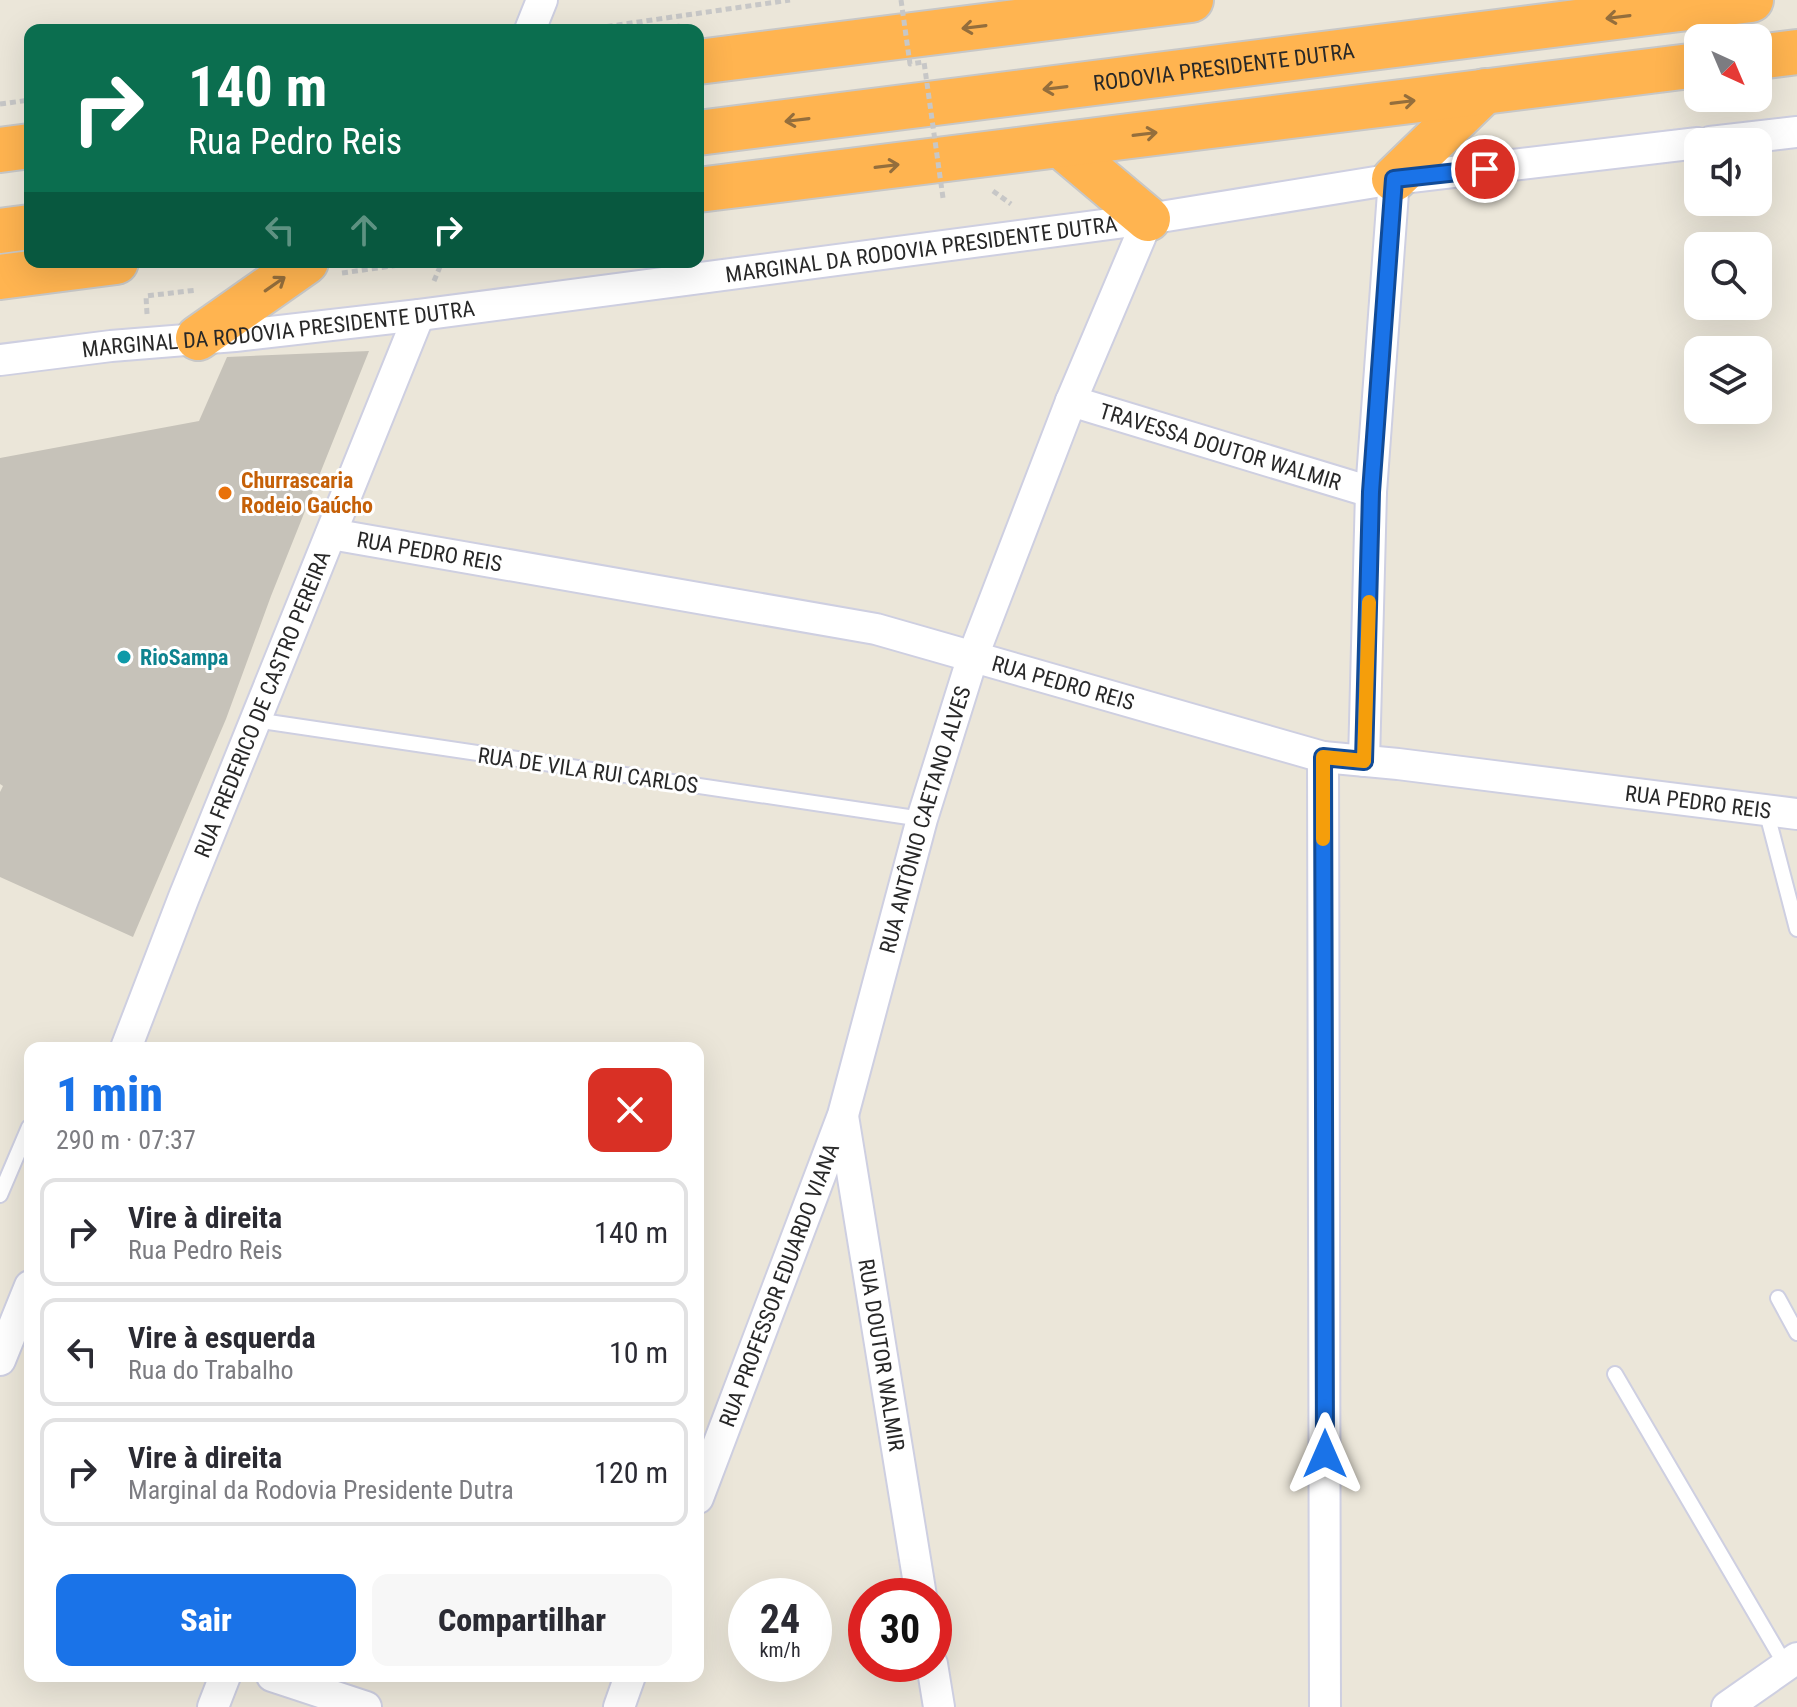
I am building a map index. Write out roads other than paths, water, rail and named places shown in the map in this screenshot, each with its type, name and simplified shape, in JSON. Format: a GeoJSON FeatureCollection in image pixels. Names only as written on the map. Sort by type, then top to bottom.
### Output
{"type":"FeatureCollection","features":[{"type":"Feature","properties":{"kind":"highway"},"geometry":{"type":"LineString","coordinates":[[704,61],[1191,0]]}},
{"type":"Feature","properties":{"kind":"highway","name":"RODOVIA PRESIDENTE DUTRA"},"geometry":{"type":"LineString","coordinates":[[704,132],[1751,0]]}},
{"type":"Feature","properties":{"kind":"highway"},"geometry":{"type":"LineString","coordinates":[[1772,55],[1797,52]]}},
{"type":"Feature","properties":{"kind":"highway"},"geometry":{"type":"LineString","coordinates":[[704,189],[1684,67]]}},
{"type":"Feature","properties":{"kind":"highway"},"geometry":{"type":"LineString","coordinates":[[1394,179],[1485,91]]}},
{"type":"Feature","properties":{"kind":"highway"},"geometry":{"type":"LineString","coordinates":[[1060,145],[1148,219]]}},
{"type":"Feature","properties":{"kind":"highway"},"geometry":{"type":"LineString","coordinates":[[0,150],[24,147]]}},
{"type":"Feature","properties":{"kind":"highway"},"geometry":{"type":"LineString","coordinates":[[0,231],[24,228]]}},
{"type":"Feature","properties":{"kind":"highway"},"geometry":{"type":"LineString","coordinates":[[0,277],[70,268]]}},
{"type":"Feature","properties":{"kind":"highway"},"geometry":{"type":"LineString","coordinates":[[198,338],[297,268]]}},
{"type":"Feature","properties":{"kind":"street"},"geometry":{"type":"LineString","coordinates":[[532,24],[542,0]]}},
{"type":"Feature","properties":{"kind":"street"},"geometry":{"type":"LineString","coordinates":[[1772,135],[1797,132]]}},
{"type":"Feature","properties":{"kind":"street","name":"MARGINAL DA RODOVIA PRESIDENTE DUTRA"},"geometry":{"type":"LineString","coordinates":[[0,360],[419,315],[1148,219],[1394,179],[1684,145]]}},
{"type":"Feature","properties":{"kind":"street"},"geometry":{"type":"LineString","coordinates":[[1364,761],[1371,492],[1394,179]]}},
{"type":"Feature","properties":{"kind":"street","name":"RUA ANTÔNIO CAETANO ALVES"},"geometry":{"type":"LineString","coordinates":[[843,1115],[922,819],[973,656],[1071,401],[1148,219]]}},
{"type":"Feature","properties":{"kind":"street","name":"RUA FREDERICO DE CASTRO PEREIRA"},"geometry":{"type":"LineString","coordinates":[[128,1042],[419,315]]}},
{"type":"Feature","properties":{"kind":"street","name":"TRAVESSA DOUTOR WALMIR"},"geometry":{"type":"LineString","coordinates":[[1071,401],[1371,492]]}},
{"type":"Feature","properties":{"kind":"street","name":"RUA PEDRO REIS"},"geometry":{"type":"LineString","coordinates":[[331,534],[876,629],[1323,757],[1797,814]]}},
{"type":"Feature","properties":{"kind":"street"},"geometry":{"type":"LineString","coordinates":[[1323,757],[1325,1707]]}},
{"type":"Feature","properties":{"kind":"street","name":"RUA PROFESSOR EDUARDO VIANA"},"geometry":{"type":"LineString","coordinates":[[704,1482],[843,1115]]}},
{"type":"Feature","properties":{"kind":"street","name":"RUA DOUTOR WALMIR"},"geometry":{"type":"LineString","coordinates":[[843,1115],[918,1578]]}},
{"type":"Feature","properties":{"kind":"street"},"geometry":{"type":"LineString","coordinates":[[0,1360],[24,1301]]}},
{"type":"Feature","properties":{"kind":"street"},"geometry":{"type":"LineString","coordinates":[[1727,1707],[1791,1662]]}},
{"type":"Feature","properties":{"kind":"street"},"geometry":{"type":"LineString","coordinates":[[213,1707],[223,1682]]}},
{"type":"Feature","properties":{"kind":"street"},"geometry":{"type":"LineString","coordinates":[[290,1682],[366,1707]]}},
{"type":"Feature","properties":{"kind":"street"},"geometry":{"type":"LineString","coordinates":[[619,1707],[628,1682]]}},
{"type":"Feature","properties":{"kind":"street"},"geometry":{"type":"LineString","coordinates":[[935,1682],[939,1707]]}},
{"type":"Feature","properties":{"kind":"lane","name":"RUA DE VILA RUI CARLOS"},"geometry":{"type":"LineString","coordinates":[[255,720],[922,819]]}},
{"type":"Feature","properties":{"kind":"lane"},"geometry":{"type":"LineString","coordinates":[[1766,810],[1797,929]]}},
{"type":"Feature","properties":{"kind":"lane"},"geometry":{"type":"LineString","coordinates":[[0,1195],[24,1139]]}},
{"type":"Feature","properties":{"kind":"lane"},"geometry":{"type":"LineString","coordinates":[[1778,1298],[1797,1333]]}},
{"type":"Feature","properties":{"kind":"lane"},"geometry":{"type":"LineString","coordinates":[[1615,1374],[1791,1662]]}},
{"type":"Feature","properties":{"kind":"place","name":"Churrascaria Rodeio Gaúcho"},"geometry":{"type":"Point","coordinates":[225,493]}},
{"type":"Feature","properties":{"kind":"place","name":"RioSampa"},"geometry":{"type":"Point","coordinates":[124,657]}}]}
